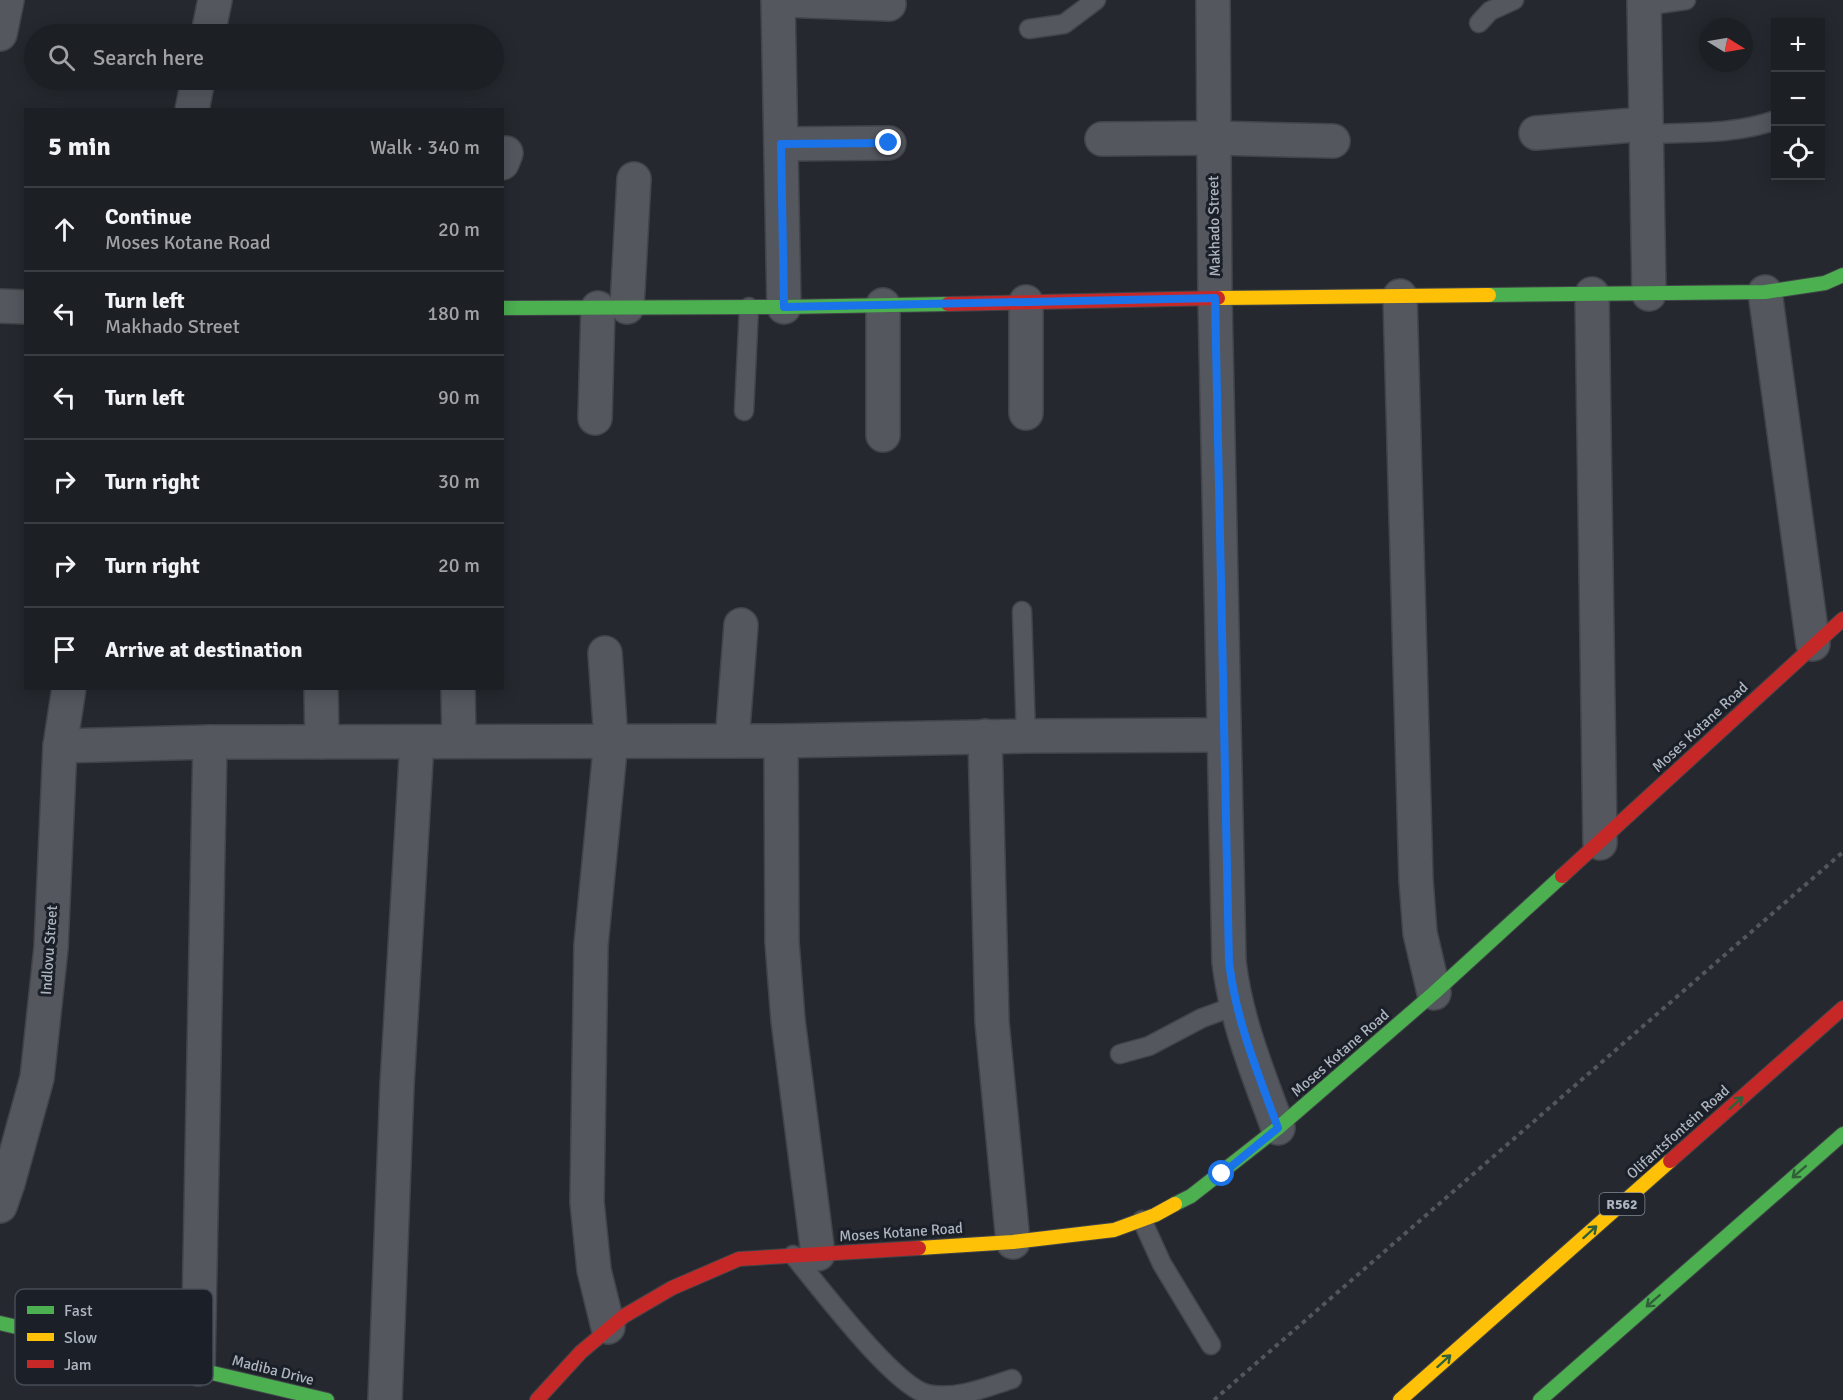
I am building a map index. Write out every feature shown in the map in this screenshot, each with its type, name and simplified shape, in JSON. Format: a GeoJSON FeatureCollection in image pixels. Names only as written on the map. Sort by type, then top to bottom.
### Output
{"type":"FeatureCollection","features":[{"type":"Feature","properties":{"kind":"street"},"geometry":{"type":"LineString","coordinates":[[0,34],[7,0]]}},
{"type":"Feature","properties":{"kind":"street"},"geometry":{"type":"LineString","coordinates":[[210,24],[215,0]]}},
{"type":"Feature","properties":{"kind":"street"},"geometry":{"type":"LineString","coordinates":[[784,307],[780,0],[889,4]]}},
{"type":"Feature","properties":{"kind":"street","name":"Makhado Street"},"geometry":{"type":"LineString","coordinates":[[1213,0],[1215,298],[1229,962],[1240,1025],[1278,1128]]}},
{"type":"Feature","properties":{"kind":"street"},"geometry":{"type":"LineString","coordinates":[[1644,3],[1648,294]]}},
{"type":"Feature","properties":{"kind":"street"},"geometry":{"type":"LineString","coordinates":[[192,108],[196,90]]}},
{"type":"Feature","properties":{"kind":"street"},"geometry":{"type":"LineString","coordinates":[[1536,133],[1646,129]]}},
{"type":"Feature","properties":{"kind":"street"},"geometry":{"type":"LineString","coordinates":[[1102,139],[1214,138],[1333,141]]}},
{"type":"Feature","properties":{"kind":"street"},"geometry":{"type":"LineString","coordinates":[[781,144],[889,143]]}},
{"type":"Feature","properties":{"kind":"street"},"geometry":{"type":"LineString","coordinates":[[595,418],[634,180]]}},
{"type":"Feature","properties":{"kind":"street"},"geometry":{"type":"LineString","coordinates":[[504,308],[784,307],[1215,298],[1765,292],[1825,283],[1843,275]]}},
{"type":"Feature","properties":{"kind":"street"},"geometry":{"type":"LineString","coordinates":[[1765,292],[1813,644]]}},
{"type":"Feature","properties":{"kind":"street"},"geometry":{"type":"LineString","coordinates":[[1592,294],[1600,843]]}},
{"type":"Feature","properties":{"kind":"street"},"geometry":{"type":"LineString","coordinates":[[1400,296],[1416,880],[1420,933],[1434,993]]}},
{"type":"Feature","properties":{"kind":"street"},"geometry":{"type":"LineString","coordinates":[[1026,302],[1026,412]]}},
{"type":"Feature","properties":{"kind":"street"},"geometry":{"type":"LineString","coordinates":[[882,305],[883,435]]}},
{"type":"Feature","properties":{"kind":"street"},"geometry":{"type":"LineString","coordinates":[[0,306],[24,307]]}},
{"type":"Feature","properties":{"kind":"street","name":"Moses Kotane Road"},"geometry":{"type":"LineString","coordinates":[[537,1400],[551,1383],[608,1327],[651,1300],[698,1276],[739,1259],[1013,1242],[1114,1230],[1155,1215],[1191,1196],[1278,1128],[1434,993],[1843,619]]}},
{"type":"Feature","properties":{"kind":"street"},"geometry":{"type":"LineString","coordinates":[[732,741],[741,625]]}},
{"type":"Feature","properties":{"kind":"street"},"geometry":{"type":"LineString","coordinates":[[605,653],[611,740],[591,945],[587,1202],[594,1270],[608,1327]]}},
{"type":"Feature","properties":{"kind":"street","name":"Indlovu Street"},"geometry":{"type":"LineString","coordinates":[[0,1206],[37,1078],[51,948],[60,746],[69,690]]}},
{"type":"Feature","properties":{"kind":"street"},"geometry":{"type":"LineString","coordinates":[[321,690],[322,742]]}},
{"type":"Feature","properties":{"kind":"street"},"geometry":{"type":"LineString","coordinates":[[458,690],[459,741]]}},
{"type":"Feature","properties":{"kind":"street"},"geometry":{"type":"LineString","coordinates":[[60,746],[210,741],[781,741],[985,736],[1223,735]]}},
{"type":"Feature","properties":{"kind":"street"},"geometry":{"type":"LineString","coordinates":[[985,736],[992,1023],[1013,1242]]}},
{"type":"Feature","properties":{"kind":"street"},"geometry":{"type":"LineString","coordinates":[[200,1289],[210,741]]}},
{"type":"Feature","properties":{"kind":"street"},"geometry":{"type":"LineString","coordinates":[[781,741],[782,942],[806,1255]]}},
{"type":"Feature","properties":{"kind":"street"},"geometry":{"type":"LineString","coordinates":[[385,1400],[397,1085],[417,742]]}},
{"type":"Feature","properties":{"kind":"street","name":"Olifantsfontein Road"},"geometry":{"type":"LineString","coordinates":[[1400,1400],[1843,1008]]}},
{"type":"Feature","properties":{"kind":"street"},"geometry":{"type":"LineString","coordinates":[[1540,1400],[1843,1134]]}},
{"type":"Feature","properties":{"kind":"street","name":"Madiba Drive"},"geometry":{"type":"LineString","coordinates":[[0,1323],[15,1326]]}},
{"type":"Feature","properties":{"kind":"street","name":"Madiba Drive"},"geometry":{"type":"LineString","coordinates":[[213,1373],[327,1400]]}},
{"type":"Feature","properties":{"kind":"lane"},"geometry":{"type":"LineString","coordinates":[[1029,29],[1064,24],[1096,0]]}},
{"type":"Feature","properties":{"kind":"lane"},"geometry":{"type":"LineString","coordinates":[[1479,23],[1490,11],[1514,0]]}},
{"type":"Feature","properties":{"kind":"lane"},"geometry":{"type":"LineString","coordinates":[[1644,3],[1686,0]]}},
{"type":"Feature","properties":{"kind":"lane"},"geometry":{"type":"LineString","coordinates":[[1646,129],[1731,130],[1756,127],[1771,122]]}},
{"type":"Feature","properties":{"kind":"lane"},"geometry":{"type":"LineString","coordinates":[[744,411],[749,307]]}},
{"type":"Feature","properties":{"kind":"lane"},"geometry":{"type":"LineString","coordinates":[[1022,611],[1026,736]]}},
{"type":"Feature","properties":{"kind":"lane"},"geometry":{"type":"LineString","coordinates":[[1120,1054],[1149,1046],[1202,1018],[1236,1006]]}},
{"type":"Feature","properties":{"kind":"lane"},"geometry":{"type":"LineString","coordinates":[[1142,1220],[1162,1264],[1211,1345]]}},
{"type":"Feature","properties":{"kind":"lane"},"geometry":{"type":"LineString","coordinates":[[806,1255],[858,1334],[903,1381],[926,1394],[963,1395],[1012,1379]]}},
{"type":"Feature","properties":{"kind":"path"},"geometry":{"type":"LineString","coordinates":[[1214,1400],[1843,852]]}},
{"type":"Feature","properties":{"kind":"traffic: fast"},"geometry":{"type":"LineString","coordinates":[[1489,295],[1765,292],[1825,283],[1843,275]]}},
{"type":"Feature","properties":{"kind":"traffic: fast"},"geometry":{"type":"LineString","coordinates":[[504,308],[948,304]]}},
{"type":"Feature","properties":{"kind":"traffic: fast"},"geometry":{"type":"LineString","coordinates":[[1175,1204],[1191,1196],[1278,1128],[1434,993],[1562,876]]}},
{"type":"Feature","properties":{"kind":"traffic: fast"},"geometry":{"type":"LineString","coordinates":[[1540,1400],[1843,1134]]}},
{"type":"Feature","properties":{"kind":"traffic: fast"},"geometry":{"type":"LineString","coordinates":[[0,1323],[15,1327]]}},
{"type":"Feature","properties":{"kind":"traffic: fast"},"geometry":{"type":"LineString","coordinates":[[213,1373],[327,1400]]}},
{"type":"Feature","properties":{"kind":"traffic: slow"},"geometry":{"type":"LineString","coordinates":[[1218,298],[1489,295]]}},
{"type":"Feature","properties":{"kind":"traffic: slow"},"geometry":{"type":"LineString","coordinates":[[1400,1400],[1670,1161]]}},
{"type":"Feature","properties":{"kind":"traffic: slow"},"geometry":{"type":"LineString","coordinates":[[919,1248],[1013,1242],[1114,1230],[1155,1215],[1175,1204]]}},
{"type":"Feature","properties":{"kind":"traffic: jam"},"geometry":{"type":"LineString","coordinates":[[948,304],[1218,298]]}},
{"type":"Feature","properties":{"kind":"traffic: jam"},"geometry":{"type":"LineString","coordinates":[[1562,876],[1843,619]]}},
{"type":"Feature","properties":{"kind":"traffic: jam"},"geometry":{"type":"LineString","coordinates":[[1670,1161],[1843,1008]]}},
{"type":"Feature","properties":{"kind":"traffic: jam"},"geometry":{"type":"LineString","coordinates":[[537,1400],[581,1352],[624,1316],[672,1288],[739,1259],[919,1248]]}},
{"type":"Feature","properties":{"kind":"route"},"geometry":{"type":"LineString","coordinates":[[889,143],[781,144],[784,307],[1215,298],[1229,962],[1240,1025],[1278,1128],[1222,1174]]}}]}
